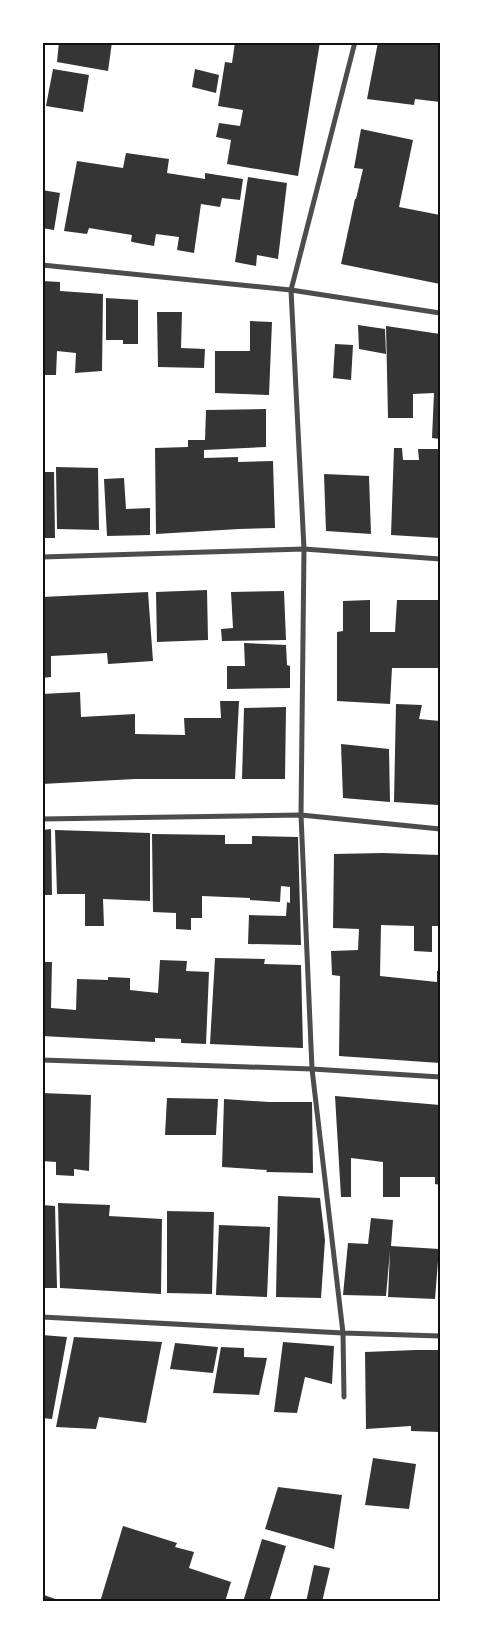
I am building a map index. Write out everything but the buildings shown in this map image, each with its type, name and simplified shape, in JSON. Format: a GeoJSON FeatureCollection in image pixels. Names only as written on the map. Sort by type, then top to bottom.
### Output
{"type":"FeatureCollection","features":[{"type":"Feature","properties":{"kind":"street"},"geometry":{"type":"LineString","coordinates":[[344,1397],[343,1333],[312,1069],[301,815],[304,549],[291,290],[355,42]]}},
{"type":"Feature","properties":{"kind":"street"},"geometry":{"type":"LineString","coordinates":[[42,265],[291,290],[440,313]]}},
{"type":"Feature","properties":{"kind":"street"},"geometry":{"type":"LineString","coordinates":[[42,557],[304,549],[440,559]]}},
{"type":"Feature","properties":{"kind":"street"},"geometry":{"type":"LineString","coordinates":[[42,819],[301,815],[440,829]]}},
{"type":"Feature","properties":{"kind":"street"},"geometry":{"type":"LineString","coordinates":[[42,1060],[312,1069],[440,1077]]}},
{"type":"Feature","properties":{"kind":"street"},"geometry":{"type":"LineString","coordinates":[[42,1317],[343,1333],[440,1336]]}}]}
